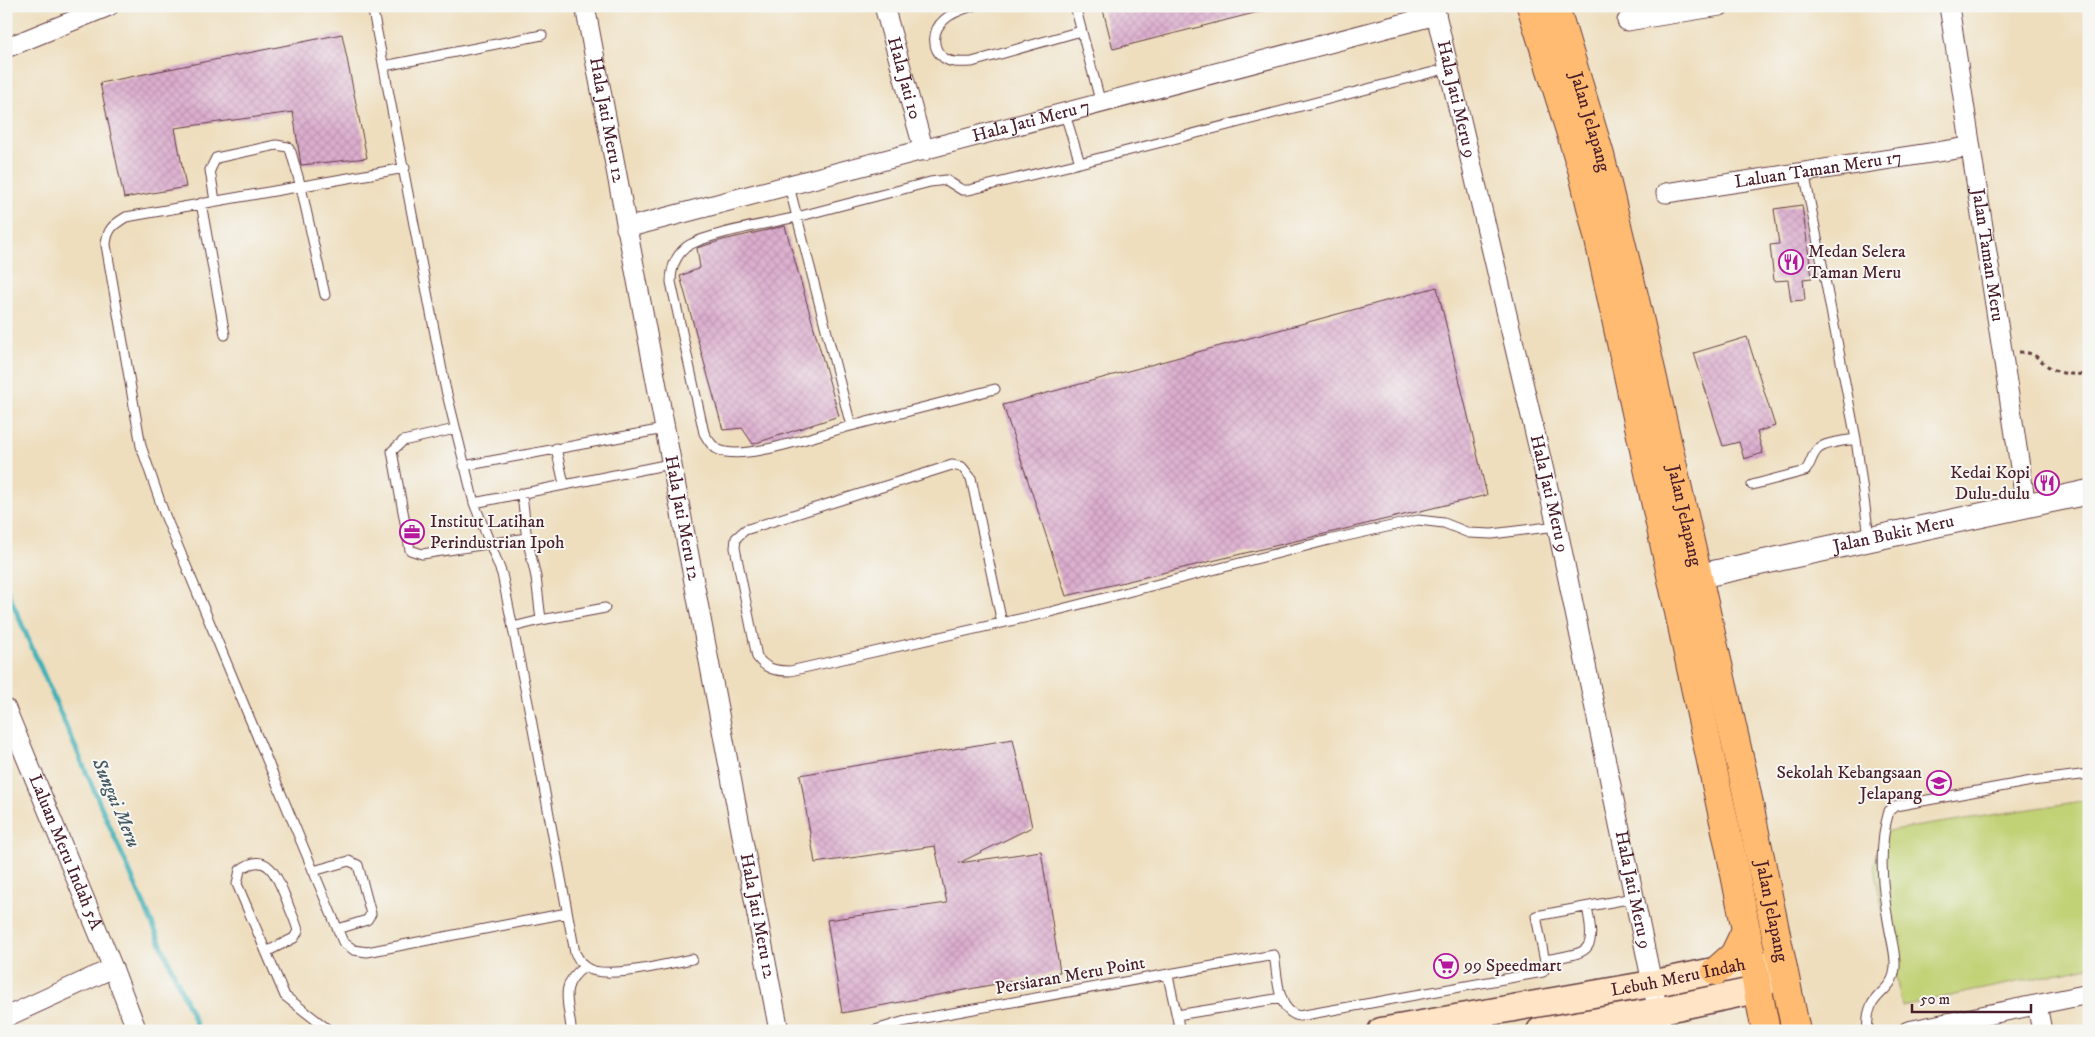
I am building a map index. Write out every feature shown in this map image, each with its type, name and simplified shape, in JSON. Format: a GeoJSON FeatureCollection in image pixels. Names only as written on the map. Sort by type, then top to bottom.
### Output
{"type":"FeatureCollection","features":[{"type":"Feature","properties":{"kind":"main road","name":"Jalan Jelapang"},"geometry":{"type":"LineString","coordinates":[[1531,6],[1582,169],[1685,641],[1766,1031]]}},
{"type":"Feature","properties":{"kind":"main road","name":"Jalan Jelapang"},"geometry":{"type":"LineString","coordinates":[[1555,6],[1600,155],[1699,576],[1796,1031]]}},
{"type":"Feature","properties":{"kind":"main road"},"geometry":{"type":"LineString","coordinates":[[1661,529],[1677,560],[1699,576],[1689,586],[1684,597],[1685,641]]}},
{"type":"Feature","properties":{"kind":"main road"},"geometry":{"type":"LineString","coordinates":[[1716,971],[1734,955],[1746,930]]}},
{"type":"Feature","properties":{"kind":"main road","name":"Lebuh Meru Indah"},"geometry":{"type":"LineString","coordinates":[[1381,1031],[1651,984],[1752,963],[1783,967]]}},
{"type":"Feature","properties":{"kind":"main road","name":"Lebuh Meru Indah"},"geometry":{"type":"LineString","coordinates":[[1540,1031],[1659,1021],[1758,990],[1783,967]]}},
{"type":"Feature","properties":{"kind":"street"},"geometry":{"type":"LineString","coordinates":[[6,48],[109,6]]}},
{"type":"Feature","properties":{"kind":"street","name":"Hala Jati Meru 12"},"geometry":{"type":"LineString","coordinates":[[585,6],[670,464],[779,1031]]}},
{"type":"Feature","properties":{"kind":"street","name":"Hala Jati 10"},"geometry":{"type":"LineString","coordinates":[[884,6],[924,151]]}},
{"type":"Feature","properties":{"kind":"street"},"geometry":{"type":"LineString","coordinates":[[1628,21],[1720,6]]}},
{"type":"Feature","properties":{"kind":"street","name":"Jalan Taman Meru"},"geometry":{"type":"LineString","coordinates":[[1949,6],[2026,506]]}},
{"type":"Feature","properties":{"kind":"street","name":"Hala Jati Meru 7"},"geometry":{"type":"LineString","coordinates":[[626,228],[1065,114],[1435,11]]}},
{"type":"Feature","properties":{"kind":"street","name":"Hala Jati Meru 9"},"geometry":{"type":"LineString","coordinates":[[1435,11],[1556,526],[1659,1021]]}},
{"type":"Feature","properties":{"kind":"street","name":"Laluan Taman Meru 17"},"geometry":{"type":"LineString","coordinates":[[1666,193],[1970,146]]}},
{"type":"Feature","properties":{"kind":"street","name":"Jalan Bukit Meru"},"geometry":{"type":"LineString","coordinates":[[1699,576],[2089,492]]}},
{"type":"Feature","properties":{"kind":"street","name":"Laluan Meru Indah 5A"},"geometry":{"type":"LineString","coordinates":[[6,709],[113,968],[137,1031]]}},
{"type":"Feature","properties":{"kind":"street"},"geometry":{"type":"LineString","coordinates":[[6,1017],[113,968]]}},
{"type":"Feature","properties":{"kind":"street"},"geometry":{"type":"LineString","coordinates":[[1908,1031],[2089,994]]}},
{"type":"Feature","properties":{"kind":"street"},"geometry":{"type":"LineString","coordinates":[[2037,1005],[2042,1031]]}},
{"type":"Feature","properties":{"kind":"lane"},"geometry":{"type":"LineString","coordinates":[[372,6],[455,429],[474,503],[502,574],[575,953],[584,967],[598,972],[620,972],[692,959]]}},
{"type":"Feature","properties":{"kind":"lane"},"geometry":{"type":"LineString","coordinates":[[973,6],[943,21],[934,37],[936,48],[944,59],[956,62],[972,62],[1081,31]]}},
{"type":"Feature","properties":{"kind":"lane"},"geometry":{"type":"LineString","coordinates":[[1075,6],[1101,104]]}},
{"type":"Feature","properties":{"kind":"lane"},"geometry":{"type":"LineString","coordinates":[[384,66],[542,35]]}},
{"type":"Feature","properties":{"kind":"lane"},"geometry":{"type":"LineString","coordinates":[[995,389],[750,453],[721,451],[713,446],[704,433],[670,282],[671,270],[678,256],[696,241],[930,182],[946,180],[962,190],[969,190],[1080,164],[1449,68]]}},
{"type":"Feature","properties":{"kind":"lane"},"geometry":{"type":"LineString","coordinates":[[1065,114],[1080,164]]}},
{"type":"Feature","properties":{"kind":"lane"},"geometry":{"type":"LineString","coordinates":[[215,201],[210,170],[216,158],[276,145],[288,147],[301,187],[325,295]]}},
{"type":"Feature","properties":{"kind":"lane"},"geometry":{"type":"LineString","coordinates":[[405,168],[126,217],[114,224],[107,233],[106,245],[141,446],[164,513],[343,942],[348,947],[367,952],[567,913]]}},
{"type":"Feature","properties":{"kind":"lane"},"geometry":{"type":"LineString","coordinates":[[1804,171],[1856,439],[1869,539]]}},
{"type":"Feature","properties":{"kind":"lane"},"geometry":{"type":"LineString","coordinates":[[789,186],[851,426]]}},
{"type":"Feature","properties":{"kind":"lane"},"geometry":{"type":"LineString","coordinates":[[201,203],[225,335]]}},
{"type":"Feature","properties":{"kind":"lane"},"geometry":{"type":"LineString","coordinates":[[455,429],[403,440],[392,451],[408,543],[413,552],[422,554],[527,538]]}},
{"type":"Feature","properties":{"kind":"lane"},"geometry":{"type":"LineString","coordinates":[[464,466],[664,429]]}},
{"type":"Feature","properties":{"kind":"lane"},"geometry":{"type":"LineString","coordinates":[[1752,485],[1805,472],[1811,465],[1815,451],[1821,446],[1856,439]]}},
{"type":"Feature","properties":{"kind":"lane"},"geometry":{"type":"LineString","coordinates":[[556,448],[564,484]]}},
{"type":"Feature","properties":{"kind":"lane"},"geometry":{"type":"LineString","coordinates":[[474,503],[670,464]]}},
{"type":"Feature","properties":{"kind":"lane"},"geometry":{"type":"LineString","coordinates":[[1002,623],[971,478],[962,467],[952,465],[745,530],[736,538],[735,548],[757,657],[764,667],[790,672],[1002,623],[1329,540],[1418,520],[1444,524],[1469,533],[1492,534],[1556,526]]}},
{"type":"Feature","properties":{"kind":"lane"},"geometry":{"type":"LineString","coordinates":[[521,493],[524,508],[522,514],[536,577],[542,620]]}},
{"type":"Feature","properties":{"kind":"lane"},"geometry":{"type":"LineString","coordinates":[[512,626],[605,608]]}},
{"type":"Feature","properties":{"kind":"lane"},"geometry":{"type":"LineString","coordinates":[[1868,1031],[1868,1009],[1875,997],[1886,989],[1893,978],[1896,966],[1885,905],[1881,861],[1889,811],[1895,806],[2003,786],[2089,774]]}},
{"type":"Feature","properties":{"kind":"lane"},"geometry":{"type":"LineString","coordinates":[[313,871],[349,861],[358,865],[371,914],[367,920],[338,929]]}},
{"type":"Feature","properties":{"kind":"lane"},"geometry":{"type":"LineString","coordinates":[[266,952],[292,939],[298,931],[276,874],[266,865],[254,863],[240,870],[237,884],[266,952],[289,1001],[330,1031]]}},
{"type":"Feature","properties":{"kind":"lane"},"geometry":{"type":"LineString","coordinates":[[1177,1015],[1282,998],[1284,1007],[1289,1014],[1299,1016],[1542,972],[1546,968],[1536,917],[1633,898]]}},
{"type":"Feature","properties":{"kind":"lane"},"geometry":{"type":"LineString","coordinates":[[1545,960],[1576,954],[1587,949],[1592,939],[1592,931],[1587,907]]}},
{"type":"Feature","properties":{"kind":"lane","name":"Persiaran Meru Point"},"geometry":{"type":"LineString","coordinates":[[872,1031],[1274,955],[1282,998]]}},
{"type":"Feature","properties":{"kind":"lane"},"geometry":{"type":"LineString","coordinates":[[570,1028],[566,987],[574,974],[584,967]]}},
{"type":"Feature","properties":{"kind":"lane"},"geometry":{"type":"LineString","coordinates":[[1168,976],[1180,1031]]}},
{"type":"Feature","properties":{"kind":"path"},"geometry":{"type":"LineString","coordinates":[[2002,354],[2031,352],[2048,367],[2059,372],[2089,375]]}},
{"type":"Feature","properties":{"kind":"green space"},"geometry":{"type":"Polygon","coordinates":[[[2089,800],[2089,967],[1902,1006],[1874,868],[1881,832],[2089,800]]]}},
{"type":"Feature","properties":{"kind":"building"},"geometry":{"type":"Polygon","coordinates":[[[1102,6],[1262,6],[1262,11],[1113,49],[1102,6]]]}},
{"type":"Feature","properties":{"kind":"building"},"geometry":{"type":"Polygon","coordinates":[[[342,34],[367,158],[301,165],[293,112],[175,128],[186,187],[124,198],[100,83],[342,34]]]}},
{"type":"Feature","properties":{"kind":"building","name":"Medan Selera Taman Meru"},"geometry":{"type":"Polygon","coordinates":[[[1802,205],[1812,278],[1803,279],[1805,300],[1791,301],[1788,280],[1774,281],[1770,245],[1779,244],[1774,209],[1802,205]]]}},
{"type":"Feature","properties":{"kind":"building"},"geometry":{"type":"Polygon","coordinates":[[[785,226],[839,416],[753,444],[742,428],[723,430],[680,276],[700,268],[697,248],[785,226]]]}},
{"type":"Feature","properties":{"kind":"building"},"geometry":{"type":"Polygon","coordinates":[[[1437,287],[1487,495],[1066,596],[1003,405],[1437,287]]]}},
{"type":"Feature","properties":{"kind":"building"},"geometry":{"type":"Polygon","coordinates":[[[1747,337],[1775,426],[1757,432],[1763,453],[1744,459],[1739,442],[1723,446],[1694,353],[1747,337]]]}},
{"type":"Feature","properties":{"kind":"building"},"geometry":{"type":"Polygon","coordinates":[[[1013,739],[1032,827],[959,863],[1041,851],[1060,972],[842,1013],[827,920],[947,903],[935,846],[815,863],[800,775],[1013,739]]]}},
{"type":"Feature","properties":{"kind":"waterway","name":"Sungai Meru"},"geometry":{"type":"LineString","coordinates":[[6,588],[199,1031]]}},
{"type":"Feature","properties":{"kind":"place","name":"Medan Selera Taman Meru"},"geometry":{"type":"Point","coordinates":[1791,262]}},
{"type":"Feature","properties":{"kind":"place","name":"Kedai Kopi Dulu-dulu"},"geometry":{"type":"Point","coordinates":[2047,483]}},
{"type":"Feature","properties":{"kind":"place","name":"Institut Latihan Perindustrian Ipoh"},"geometry":{"type":"Point","coordinates":[412,532]}},
{"type":"Feature","properties":{"kind":"place","name":"Sekolah Kebangsaan Jelapang"},"geometry":{"type":"Point","coordinates":[1939,783]}},
{"type":"Feature","properties":{"kind":"place","name":"99 Speedmart"},"geometry":{"type":"Point","coordinates":[1446,966]}}]}
